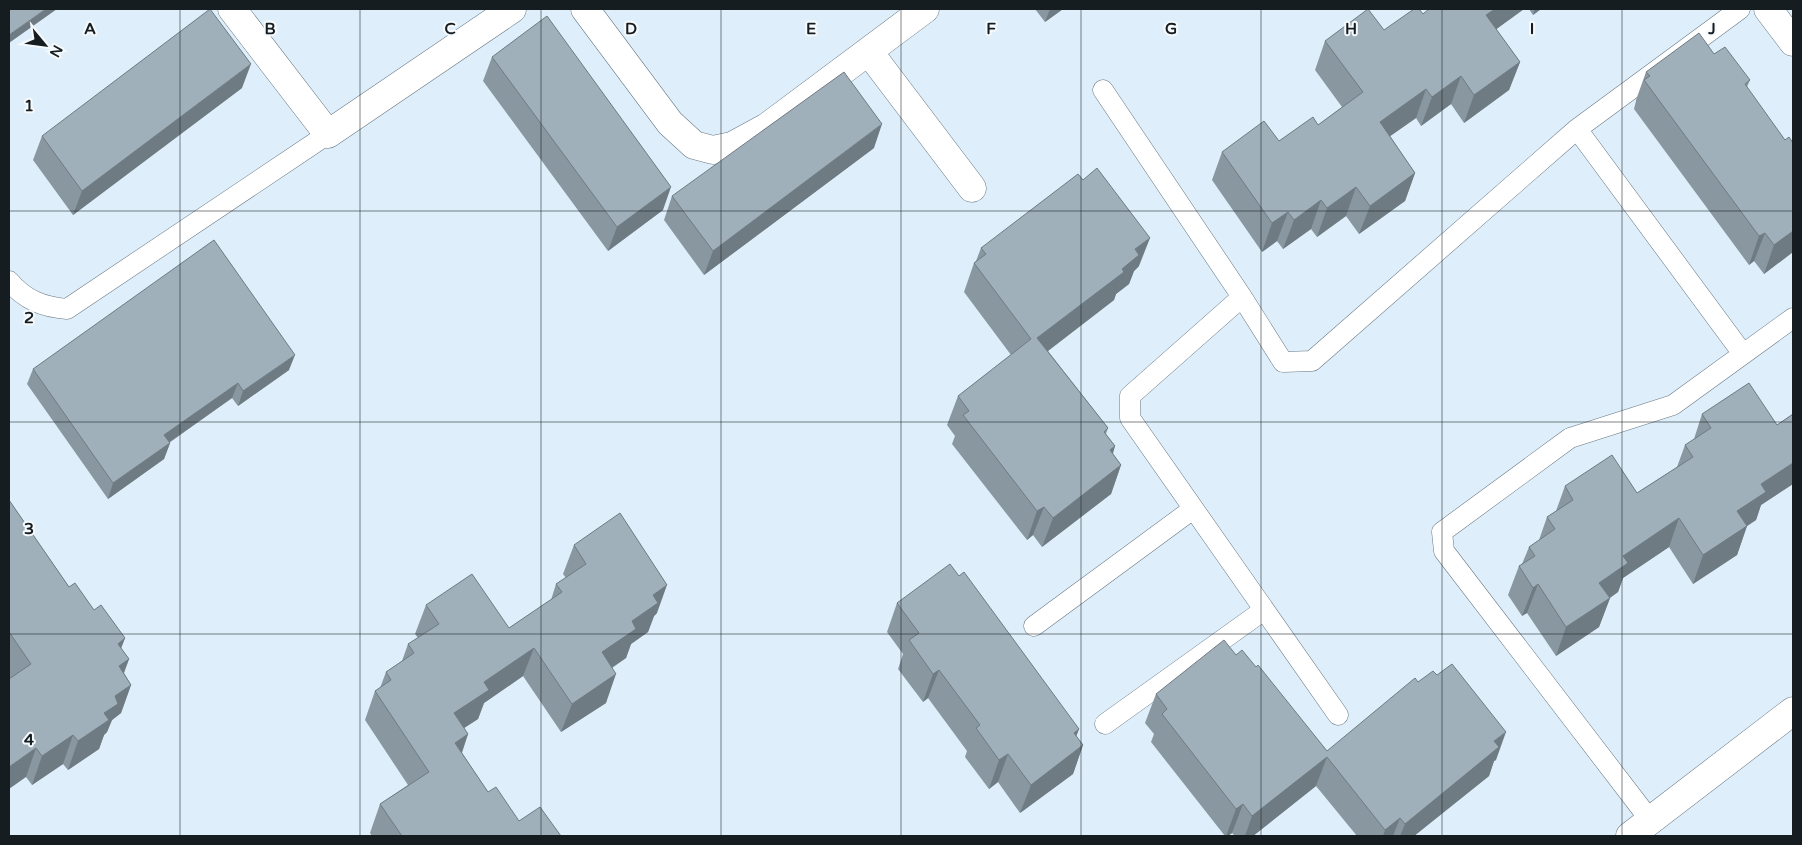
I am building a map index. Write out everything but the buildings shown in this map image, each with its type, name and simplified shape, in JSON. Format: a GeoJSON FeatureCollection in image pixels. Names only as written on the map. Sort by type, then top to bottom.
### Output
{"type":"FeatureCollection","features":[{"type":"Feature","properties":{"kind":"street"},"geometry":{"type":"LineString","coordinates":[[232,9],[328,134],[512,9]]}},
{"type":"Feature","properties":{"kind":"street"},"geometry":{"type":"LineString","coordinates":[[585,9],[670,123],[694,145],[713,150],[732,146],[767,127],[926,9]]}},
{"type":"Feature","properties":{"kind":"street"},"geometry":{"type":"LineString","coordinates":[[1768,9],[1793,42]]}},
{"type":"Feature","properties":{"kind":"street"},"geometry":{"type":"LineString","coordinates":[[869,52],[972,188]]}},
{"type":"Feature","properties":{"kind":"street"},"geometry":{"type":"LineString","coordinates":[[1640,828],[1793,711]]}},
{"type":"Feature","properties":{"kind":"lane"},"geometry":{"type":"LineString","coordinates":[[1103,90],[1242,296],[1283,362],[1312,361],[1577,129],[1740,9]]}},
{"type":"Feature","properties":{"kind":"lane"},"geometry":{"type":"LineString","coordinates":[[1577,129],[1743,354]]}},
{"type":"Feature","properties":{"kind":"lane"},"geometry":{"type":"LineString","coordinates":[[9,281],[18,292],[44,307],[67,309],[328,134]]}},
{"type":"Feature","properties":{"kind":"lane"},"geometry":{"type":"LineString","coordinates":[[1242,296],[1130,396],[1130,418],[1338,715]]}},
{"type":"Feature","properties":{"kind":"lane"},"geometry":{"type":"LineString","coordinates":[[1640,828],[1444,551],[1442,532],[1570,438],[1673,405],[1793,318]]}},
{"type":"Feature","properties":{"kind":"lane"},"geometry":{"type":"LineString","coordinates":[[1034,626],[1194,509]]}},
{"type":"Feature","properties":{"kind":"lane"},"geometry":{"type":"LineString","coordinates":[[1105,724],[1264,610]]}}]}
